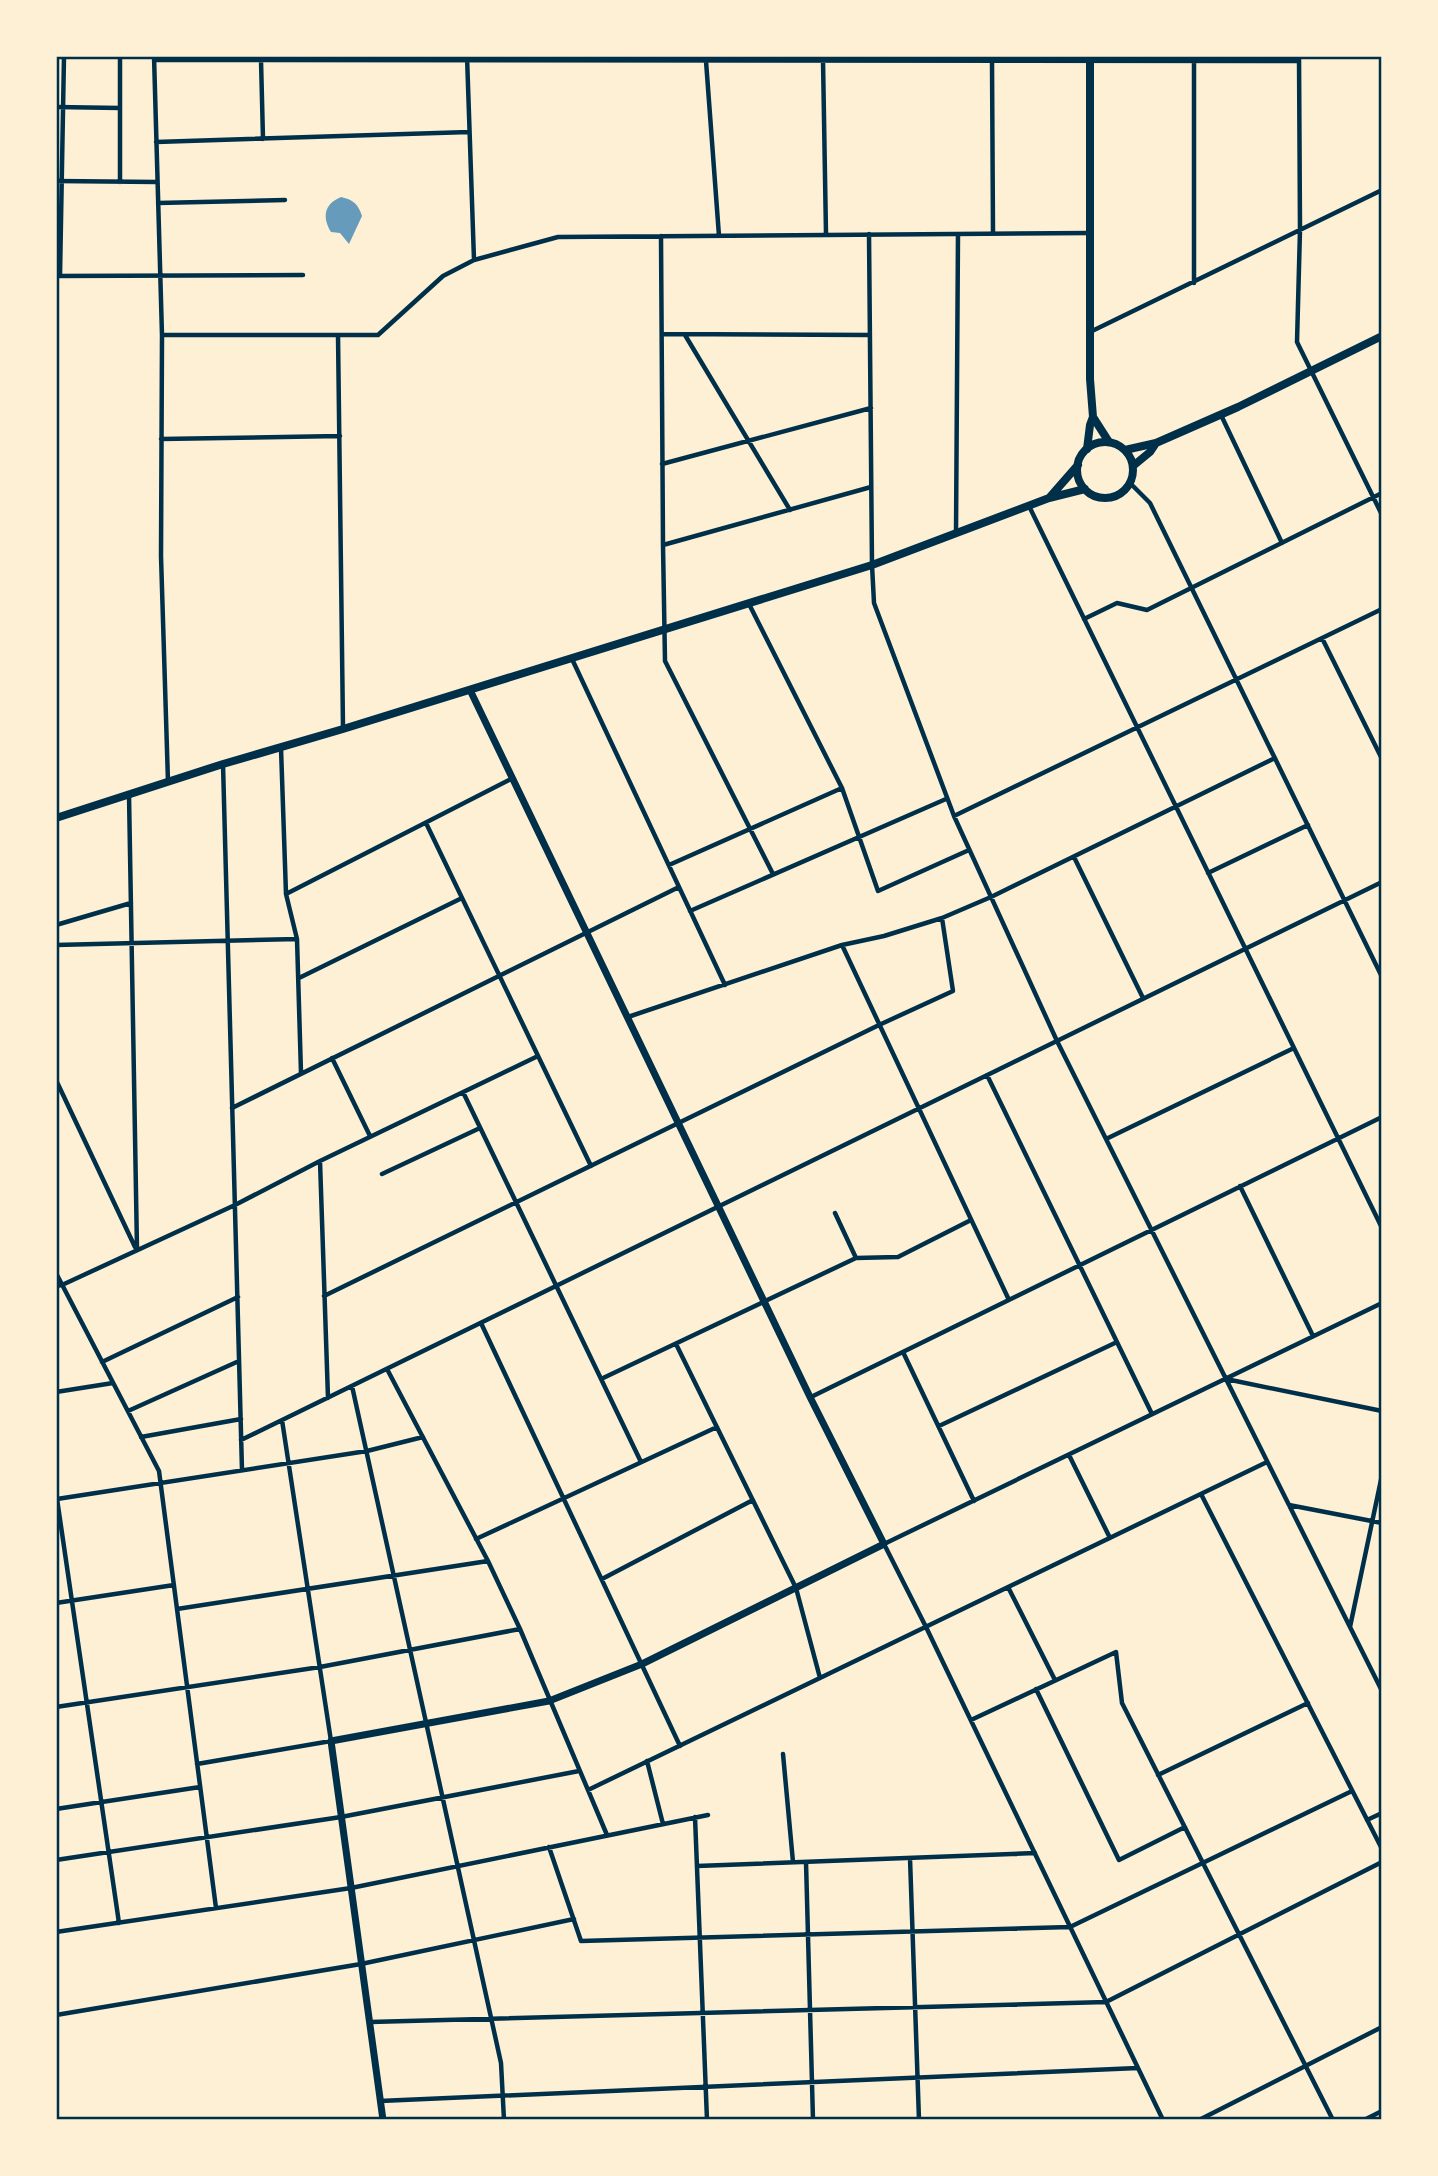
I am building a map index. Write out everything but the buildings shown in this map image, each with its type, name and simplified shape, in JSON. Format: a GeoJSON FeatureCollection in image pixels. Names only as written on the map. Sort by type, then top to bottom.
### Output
{"type":"FeatureCollection","features":[{"type":"Feature","properties":{"kind":"main road"},"geometry":{"type":"LineString","coordinates":[[1087,449],[1093,417],[1090,379],[1090,59]]}},
{"type":"Feature","properties":{"kind":"main road"},"geometry":{"type":"LineString","coordinates":[[1125,450],[1156,443],[1382,336]]}},
{"type":"Feature","properties":{"kind":"main road"},"geometry":{"type":"LineString","coordinates":[[1078,465],[1080,482],[1093,495],[1118,495],[1130,483],[1133,466],[1125,450],[1109,442],[1093,417]]}},
{"type":"Feature","properties":{"kind":"main road"},"geometry":{"type":"LineString","coordinates":[[1049,498],[1078,465],[1087,449],[1094,444],[1109,442]]}},
{"type":"Feature","properties":{"kind":"main road"},"geometry":{"type":"LineString","coordinates":[[1133,466],[1150,452],[1156,443]]}},
{"type":"Feature","properties":{"kind":"main road"},"geometry":{"type":"LineString","coordinates":[[56,818],[223,764],[872,565],[1049,498],[1085,489]]}},
{"type":"Feature","properties":{"kind":"main road"},"geometry":{"type":"LineString","coordinates":[[383,2120],[331,1741],[549,1701],[642,1664],[884,1544],[810,1397],[470,690]]}},
{"type":"Feature","properties":{"kind":"street"},"geometry":{"type":"LineString","coordinates":[[64,56],[58,276],[303,275]]}},
{"type":"Feature","properties":{"kind":"street"},"geometry":{"type":"LineString","coordinates":[[120,56],[120,182]]}},
{"type":"Feature","properties":{"kind":"street"},"geometry":{"type":"LineString","coordinates":[[168,782],[161,556],[162,335],[154,58],[668,58],[706,61],[877,58],[992,61],[1298,59],[1300,230],[1297,342],[1382,515]]}},
{"type":"Feature","properties":{"kind":"street"},"geometry":{"type":"LineString","coordinates":[[467,58],[474,260]]}},
{"type":"Feature","properties":{"kind":"street"},"geometry":{"type":"LineString","coordinates":[[261,60],[263,139]]}},
{"type":"Feature","properties":{"kind":"street"},"geometry":{"type":"LineString","coordinates":[[823,60],[826,235]]}},
{"type":"Feature","properties":{"kind":"street"},"geometry":{"type":"LineString","coordinates":[[706,61],[719,236]]}},
{"type":"Feature","properties":{"kind":"street"},"geometry":{"type":"LineString","coordinates":[[992,61],[993,233]]}},
{"type":"Feature","properties":{"kind":"street"},"geometry":{"type":"LineString","coordinates":[[1194,61],[1194,282]]}},
{"type":"Feature","properties":{"kind":"street"},"geometry":{"type":"LineString","coordinates":[[56,107],[120,108]]}},
{"type":"Feature","properties":{"kind":"street"},"geometry":{"type":"LineString","coordinates":[[156,142],[470,132]]}},
{"type":"Feature","properties":{"kind":"street"},"geometry":{"type":"LineString","coordinates":[[59,181],[157,182]]}},
{"type":"Feature","properties":{"kind":"street"},"geometry":{"type":"LineString","coordinates":[[1090,332],[1382,190]]}},
{"type":"Feature","properties":{"kind":"street"},"geometry":{"type":"LineString","coordinates":[[158,202],[285,200]]}},
{"type":"Feature","properties":{"kind":"street"},"geometry":{"type":"LineString","coordinates":[[162,335],[378,335],[443,276],[474,260],[558,237],[1090,233]]}},
{"type":"Feature","properties":{"kind":"street"},"geometry":{"type":"LineString","coordinates":[[869,234],[874,603],[946,799],[1057,1041],[1382,1691]]}},
{"type":"Feature","properties":{"kind":"street"},"geometry":{"type":"LineString","coordinates":[[956,534],[958,234]]}},
{"type":"Feature","properties":{"kind":"street"},"geometry":{"type":"LineString","coordinates":[[661,236],[666,661],[774,874]]}},
{"type":"Feature","properties":{"kind":"street"},"geometry":{"type":"LineString","coordinates":[[662,334],[870,335]]}},
{"type":"Feature","properties":{"kind":"street"},"geometry":{"type":"LineString","coordinates":[[684,334],[790,510]]}},
{"type":"Feature","properties":{"kind":"street"},"geometry":{"type":"LineString","coordinates":[[338,335],[343,729]]}},
{"type":"Feature","properties":{"kind":"street"},"geometry":{"type":"LineString","coordinates":[[662,464],[871,408]]}},
{"type":"Feature","properties":{"kind":"street"},"geometry":{"type":"LineString","coordinates":[[1221,414],[1282,543]]}},
{"type":"Feature","properties":{"kind":"street"},"geometry":{"type":"LineString","coordinates":[[161,439],[340,436]]}},
{"type":"Feature","properties":{"kind":"street"},"geometry":{"type":"LineString","coordinates":[[1130,483],[1150,503],[1382,976]]}},
{"type":"Feature","properties":{"kind":"street"},"geometry":{"type":"LineString","coordinates":[[663,545],[871,487]]}},
{"type":"Feature","properties":{"kind":"street"},"geometry":{"type":"LineString","coordinates":[[1084,619],[1117,603],[1147,610],[1382,493]]}},
{"type":"Feature","properties":{"kind":"street"},"geometry":{"type":"LineString","coordinates":[[1029,506],[1382,1228]]}},
{"type":"Feature","properties":{"kind":"street"},"geometry":{"type":"LineString","coordinates":[[750,604],[842,788],[878,891],[969,850]]}},
{"type":"Feature","properties":{"kind":"street"},"geometry":{"type":"LineString","coordinates":[[954,816],[1382,609]]}},
{"type":"Feature","properties":{"kind":"street"},"geometry":{"type":"LineString","coordinates":[[1322,638],[1382,759]]}},
{"type":"Feature","properties":{"kind":"street"},"geometry":{"type":"LineString","coordinates":[[572,659],[725,985]]}},
{"type":"Feature","properties":{"kind":"street"},"geometry":{"type":"LineString","coordinates":[[281,748],[286,894],[298,939],[301,1073]]}},
{"type":"Feature","properties":{"kind":"street"},"geometry":{"type":"LineString","coordinates":[[628,1018],[842,945],[884,936],[942,918],[991,897],[1275,758]]}},
{"type":"Feature","properties":{"kind":"street"},"geometry":{"type":"LineString","coordinates":[[223,764],[242,1470]]}},
{"type":"Feature","properties":{"kind":"street"},"geometry":{"type":"LineString","coordinates":[[286,894],[513,778]]}},
{"type":"Feature","properties":{"kind":"street"},"geometry":{"type":"LineString","coordinates":[[668,865],[842,788]]}},
{"type":"Feature","properties":{"kind":"street"},"geometry":{"type":"LineString","coordinates":[[129,795],[136,1249]]}},
{"type":"Feature","properties":{"kind":"street"},"geometry":{"type":"LineString","coordinates":[[690,911],[946,799]]}},
{"type":"Feature","properties":{"kind":"street"},"geometry":{"type":"LineString","coordinates":[[426,823],[590,1166]]}},
{"type":"Feature","properties":{"kind":"street"},"geometry":{"type":"LineString","coordinates":[[1208,873],[1308,825]]}},
{"type":"Feature","properties":{"kind":"street"},"geometry":{"type":"LineString","coordinates":[[1074,857],[1143,998]]}},
{"type":"Feature","properties":{"kind":"street"},"geometry":{"type":"LineString","coordinates":[[241,1440],[1382,882]]}},
{"type":"Feature","properties":{"kind":"street"},"geometry":{"type":"LineString","coordinates":[[232,1108],[679,887]]}},
{"type":"Feature","properties":{"kind":"street"},"geometry":{"type":"LineString","coordinates":[[299,978],[462,898]]}},
{"type":"Feature","properties":{"kind":"street"},"geometry":{"type":"LineString","coordinates":[[56,925],[131,903]]}},
{"type":"Feature","properties":{"kind":"street"},"geometry":{"type":"LineString","coordinates":[[324,1296],[953,991],[942,918]]}},
{"type":"Feature","properties":{"kind":"street"},"geometry":{"type":"LineString","coordinates":[[56,945],[298,939]]}},
{"type":"Feature","properties":{"kind":"street"},"geometry":{"type":"LineString","coordinates":[[842,945],[1009,1300]]}},
{"type":"Feature","properties":{"kind":"street"},"geometry":{"type":"LineString","coordinates":[[1106,1139],[1294,1048]]}},
{"type":"Feature","properties":{"kind":"street"},"geometry":{"type":"LineString","coordinates":[[59,1285],[235,1205],[370,1136],[538,1056]]}},
{"type":"Feature","properties":{"kind":"street"},"geometry":{"type":"LineString","coordinates":[[332,1058],[370,1136]]}},
{"type":"Feature","properties":{"kind":"street"},"geometry":{"type":"LineString","coordinates":[[987,1075],[1152,1414]]}},
{"type":"Feature","properties":{"kind":"street"},"geometry":{"type":"LineString","coordinates":[[56,1080],[136,1249]]}},
{"type":"Feature","properties":{"kind":"street"},"geometry":{"type":"LineString","coordinates":[[463,1092],[641,1462]]}},
{"type":"Feature","properties":{"kind":"street"},"geometry":{"type":"LineString","coordinates":[[810,1397],[1382,1117]]}},
{"type":"Feature","properties":{"kind":"street"},"geometry":{"type":"LineString","coordinates":[[382,1174],[480,1128]]}},
{"type":"Feature","properties":{"kind":"street"},"geometry":{"type":"LineString","coordinates":[[320,1161],[328,1398]]}},
{"type":"Feature","properties":{"kind":"street"},"geometry":{"type":"LineString","coordinates":[[1240,1186],[1313,1336]]}},
{"type":"Feature","properties":{"kind":"street"},"geometry":{"type":"LineString","coordinates":[[835,1213],[856,1258]]}},
{"type":"Feature","properties":{"kind":"street"},"geometry":{"type":"LineString","coordinates":[[601,1379],[856,1258],[898,1257],[971,1220]]}},
{"type":"Feature","properties":{"kind":"street"},"geometry":{"type":"LineString","coordinates":[[56,1273],[59,1285],[159,1471],[216,1908]]}},
{"type":"Feature","properties":{"kind":"street"},"geometry":{"type":"LineString","coordinates":[[102,1362],[238,1297]]}},
{"type":"Feature","properties":{"kind":"street"},"geometry":{"type":"LineString","coordinates":[[1163,2120],[884,1544],[1382,1303]]}},
{"type":"Feature","properties":{"kind":"street"},"geometry":{"type":"LineString","coordinates":[[481,1323],[680,1745]]}},
{"type":"Feature","properties":{"kind":"street"},"geometry":{"type":"LineString","coordinates":[[939,1426],[1116,1342]]}},
{"type":"Feature","properties":{"kind":"street"},"geometry":{"type":"LineString","coordinates":[[676,1344],[796,1588],[820,1678]]}},
{"type":"Feature","properties":{"kind":"street"},"geometry":{"type":"LineString","coordinates":[[903,1352],[974,1501]]}},
{"type":"Feature","properties":{"kind":"street"},"geometry":{"type":"LineString","coordinates":[[128,1411],[239,1361]]}},
{"type":"Feature","properties":{"kind":"street"},"geometry":{"type":"LineString","coordinates":[[387,1369],[488,1561],[520,1629],[607,1835]]}},
{"type":"Feature","properties":{"kind":"street"},"geometry":{"type":"LineString","coordinates":[[1226,1379],[1382,1411]]}},
{"type":"Feature","properties":{"kind":"street"},"geometry":{"type":"LineString","coordinates":[[56,1392],[113,1383]]}},
{"type":"Feature","properties":{"kind":"street"},"geometry":{"type":"LineString","coordinates":[[352,1386],[492,2018],[501,2063],[504,2120]]}},
{"type":"Feature","properties":{"kind":"street"},"geometry":{"type":"LineString","coordinates":[[141,1437],[241,1419]]}},
{"type":"Feature","properties":{"kind":"street"},"geometry":{"type":"LineString","coordinates":[[197,1764],[331,1741],[282,1420]]}},
{"type":"Feature","properties":{"kind":"street"},"geometry":{"type":"LineString","coordinates":[[476,1539],[717,1427]]}},
{"type":"Feature","properties":{"kind":"street"},"geometry":{"type":"LineString","coordinates":[[57,1499],[367,1451],[423,1437]]}},
{"type":"Feature","properties":{"kind":"street"},"geometry":{"type":"LineString","coordinates":[[1069,1455],[1110,1538]]}},
{"type":"Feature","properties":{"kind":"street"},"geometry":{"type":"LineString","coordinates":[[588,1790],[1267,1462]]}},
{"type":"Feature","properties":{"kind":"street"},"geometry":{"type":"LineString","coordinates":[[1350,1628],[1382,1475]]}},
{"type":"Feature","properties":{"kind":"street"},"geometry":{"type":"LineString","coordinates":[[56,1492],[119,1923]]}},
{"type":"Feature","properties":{"kind":"street"},"geometry":{"type":"LineString","coordinates":[[1201,1494],[1382,1849]]}},
{"type":"Feature","properties":{"kind":"street"},"geometry":{"type":"LineString","coordinates":[[602,1579],[753,1500]]}},
{"type":"Feature","properties":{"kind":"street"},"geometry":{"type":"LineString","coordinates":[[1289,1504],[1382,1523]]}},
{"type":"Feature","properties":{"kind":"street"},"geometry":{"type":"LineString","coordinates":[[177,1609],[488,1561]]}},
{"type":"Feature","properties":{"kind":"street"},"geometry":{"type":"LineString","coordinates":[[56,1603],[174,1585]]}},
{"type":"Feature","properties":{"kind":"street"},"geometry":{"type":"LineString","coordinates":[[1008,1587],[1055,1680]]}},
{"type":"Feature","properties":{"kind":"street"},"geometry":{"type":"LineString","coordinates":[[56,1707],[320,1667],[520,1629]]}},
{"type":"Feature","properties":{"kind":"street"},"geometry":{"type":"LineString","coordinates":[[971,1720],[1116,1652],[1122,1703],[1333,2120]]}},
{"type":"Feature","properties":{"kind":"street"},"geometry":{"type":"LineString","coordinates":[[1036,1689],[1119,1860],[1185,1827]]}},
{"type":"Feature","properties":{"kind":"street"},"geometry":{"type":"LineString","coordinates":[[1158,1775],[1308,1703]]}},
{"type":"Feature","properties":{"kind":"street"},"geometry":{"type":"LineString","coordinates":[[783,1754],[793,1862]]}},
{"type":"Feature","properties":{"kind":"street"},"geometry":{"type":"LineString","coordinates":[[648,1761],[663,1824]]}},
{"type":"Feature","properties":{"kind":"street"},"geometry":{"type":"LineString","coordinates":[[56,1860],[341,1817],[579,1771]]}},
{"type":"Feature","properties":{"kind":"street"},"geometry":{"type":"LineString","coordinates":[[56,1810],[200,1787]]}},
{"type":"Feature","properties":{"kind":"street"},"geometry":{"type":"LineString","coordinates":[[549,1847],[581,1941],[1070,1927],[1352,1791]]}},
{"type":"Feature","properties":{"kind":"street"},"geometry":{"type":"LineString","coordinates":[[1367,1820],[1382,1813]]}},
{"type":"Feature","properties":{"kind":"street"},"geometry":{"type":"LineString","coordinates":[[56,1933],[351,1888],[708,1815]]}},
{"type":"Feature","properties":{"kind":"street"},"geometry":{"type":"LineString","coordinates":[[695,1817],[707,2120]]}},
{"type":"Feature","properties":{"kind":"street"},"geometry":{"type":"LineString","coordinates":[[697,1866],[1035,1853]]}},
{"type":"Feature","properties":{"kind":"street"},"geometry":{"type":"LineString","coordinates":[[910,1858],[919,2120]]}},
{"type":"Feature","properties":{"kind":"street"},"geometry":{"type":"LineString","coordinates":[[806,1862],[813,2120]]}},
{"type":"Feature","properties":{"kind":"street"},"geometry":{"type":"LineString","coordinates":[[369,2022],[1106,2002],[1382,1862]]}},
{"type":"Feature","properties":{"kind":"street"},"geometry":{"type":"LineString","coordinates":[[56,2015],[361,1964],[573,1919]]}},
{"type":"Feature","properties":{"kind":"street"},"geometry":{"type":"LineString","coordinates":[[1199,2120],[1382,2027]]}},
{"type":"Feature","properties":{"kind":"street"},"geometry":{"type":"LineString","coordinates":[[380,2101],[1138,2068]]}},
{"type":"Feature","properties":{"kind":"street"},"geometry":{"type":"LineString","coordinates":[[1364,2120],[1382,2111]]}},
{"type":"Feature","properties":{"kind":"water"},"geometry":{"type":"Polygon","coordinates":[[[341,197],[355,203],[362,216],[349,244],[340,233],[331,232],[326,221],[328,207],[341,197]]]}}]}
